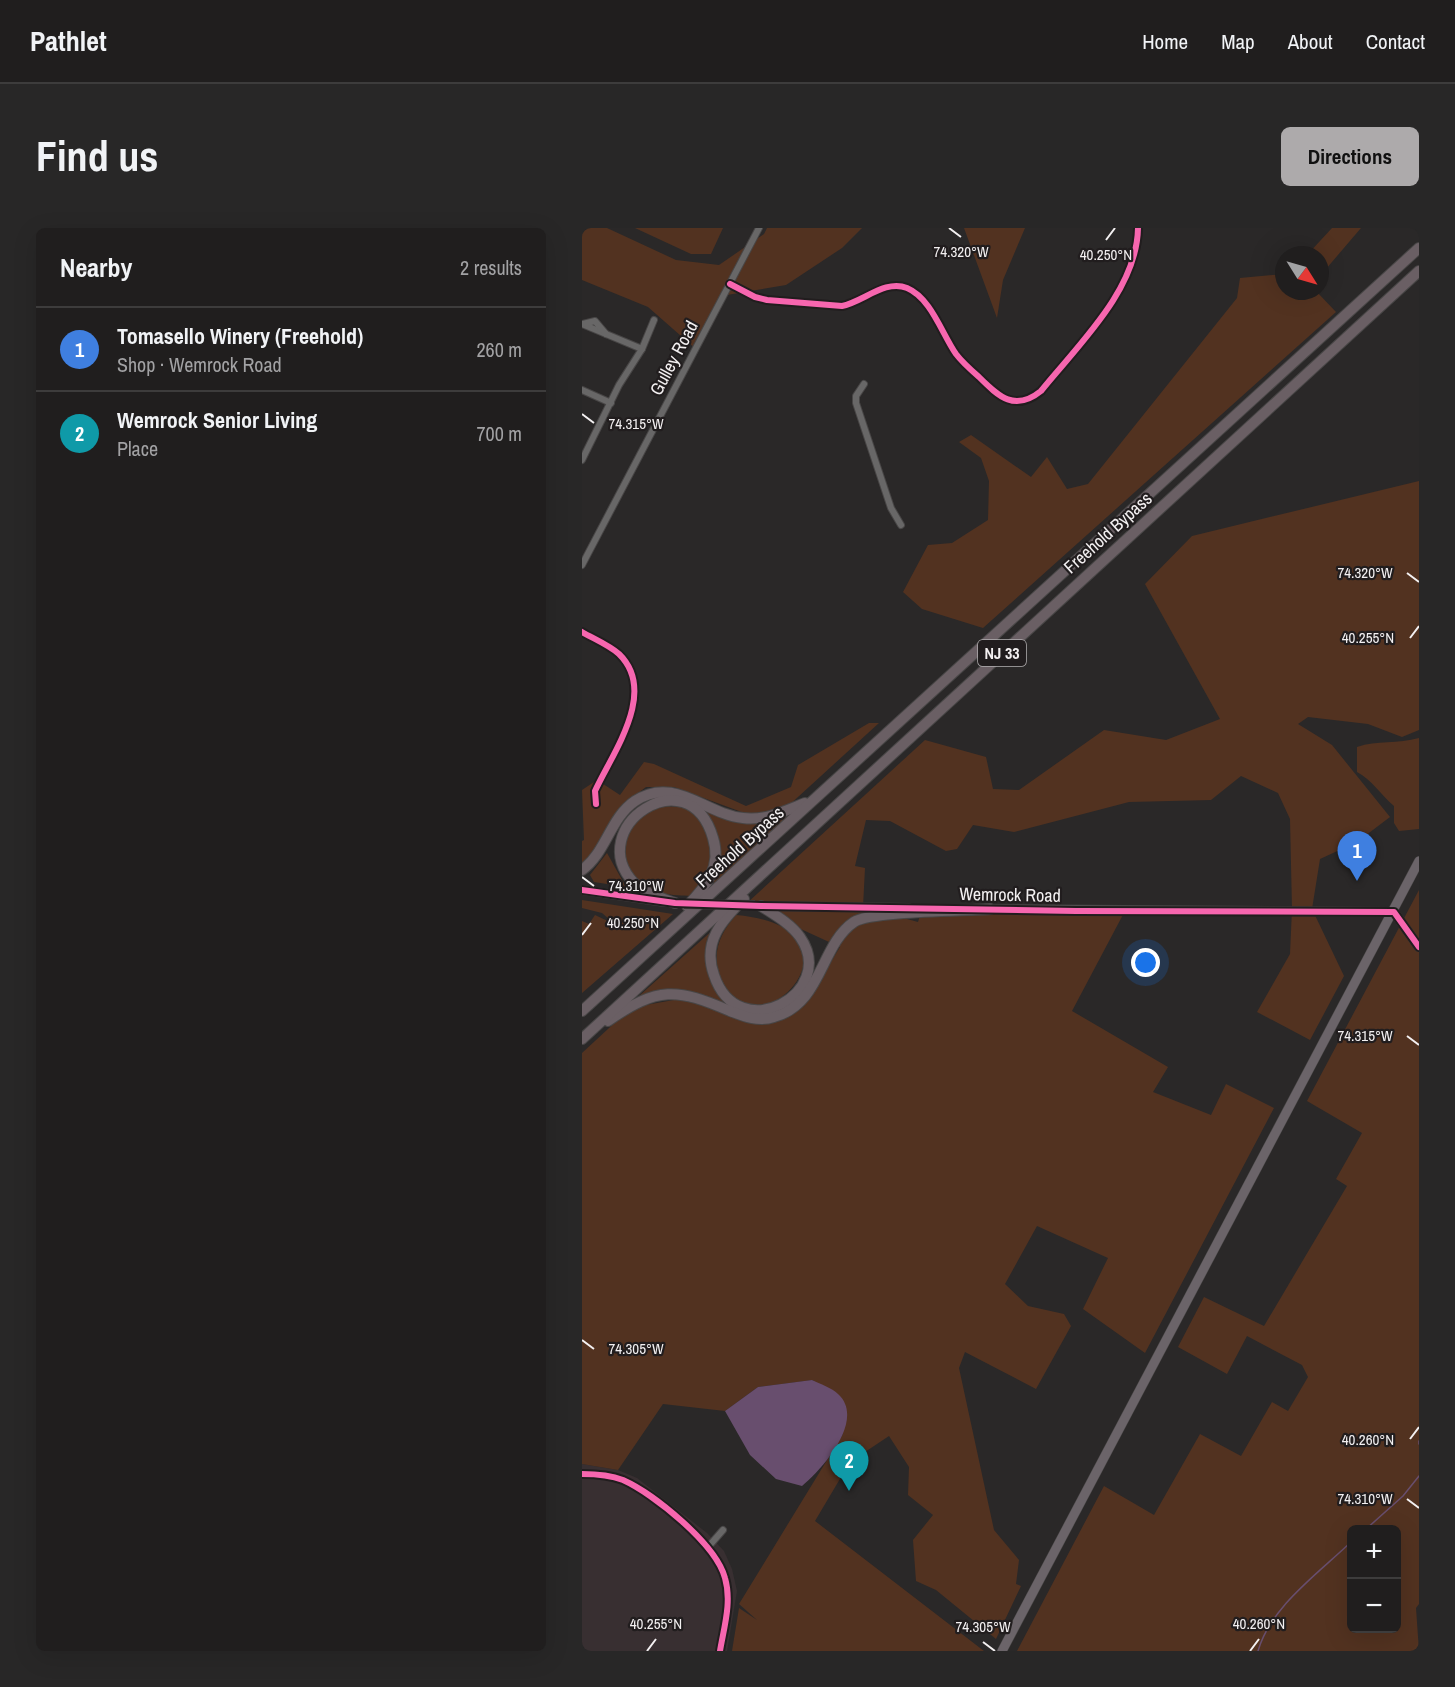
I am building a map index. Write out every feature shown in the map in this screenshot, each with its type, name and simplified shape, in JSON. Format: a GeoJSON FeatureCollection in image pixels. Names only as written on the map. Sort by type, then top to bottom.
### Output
{"type":"FeatureCollection","features":[{"type":"Feature","properties":{"kind":"highway","name":"Freehold Bypass"},"geometry":{"type":"LineString","coordinates":[[585,1009],[1419,248]]}},
{"type":"Feature","properties":{"kind":"highway","name":"Freehold Bypass"},"geometry":{"type":"LineString","coordinates":[[584,1038],[813,825],[1419,271]]}},
{"type":"Feature","properties":{"kind":"highway"},"geometry":{"type":"LineString","coordinates":[[582,870],[594,859],[624,811],[635,801],[650,794],[663,792],[682,795],[744,818],[774,815],[811,801]]}},
{"type":"Feature","properties":{"kind":"highway"},"geometry":{"type":"LineString","coordinates":[[585,1009],[692,902],[712,876],[715,847],[706,823],[689,806],[677,802],[658,801],[642,807],[628,819],[621,834],[619,853],[622,866],[634,883],[647,892],[679,903]]}},
{"type":"Feature","properties":{"kind":"highway"},"geometry":{"type":"LineString","coordinates":[[758,906],[778,916],[799,936],[807,951],[808,963],[804,981],[794,996],[781,1006],[765,1010],[740,1006],[724,994],[712,971],[712,944],[721,922],[813,825]]}},
{"type":"Feature","properties":{"kind":"highway"},"geometry":{"type":"LineString","coordinates":[[584,1038],[631,1006],[669,993],[693,996],[750,1018],[776,1017],[802,1001],[842,935],[859,920],[879,916],[990,909]]}},
{"type":"Feature","properties":{"kind":"main road"},"geometry":{"type":"LineString","coordinates":[[1002,1651],[1419,861]]}},
{"type":"Feature","properties":{"kind":"street","name":"Gulley Road"},"geometry":{"type":"LineString","coordinates":[[582,565],[759,228]]}},
{"type":"Feature","properties":{"kind":"street"},"geometry":{"type":"LineString","coordinates":[[730,284],[755,297],[767,300],[842,306],[854,304],[882,289],[898,286],[908,288],[929,308],[957,356],[994,392],[1003,398],[1020,402],[1032,399],[1041,391],[1119,291],[1132,264],[1138,228]]}},
{"type":"Feature","properties":{"kind":"street"},"geometry":{"type":"LineString","coordinates":[[583,458],[642,349],[654,320]]}},
{"type":"Feature","properties":{"kind":"street"},"geometry":{"type":"LineString","coordinates":[[582,324],[642,349]]}},
{"type":"Feature","properties":{"kind":"street"},"geometry":{"type":"LineString","coordinates":[[864,384],[856,396],[856,403],[891,508],[901,525]]}},
{"type":"Feature","properties":{"kind":"street"},"geometry":{"type":"LineString","coordinates":[[582,390],[611,403]]}},
{"type":"Feature","properties":{"kind":"street"},"geometry":{"type":"LineString","coordinates":[[582,633],[617,652],[628,664],[635,683],[634,702],[629,719],[595,791],[596,804]]}},
{"type":"Feature","properties":{"kind":"street","name":"Wemrock Road"},"geometry":{"type":"LineString","coordinates":[[582,890],[679,903],[758,906],[1394,912]]}},
{"type":"Feature","properties":{"kind":"street"},"geometry":{"type":"LineString","coordinates":[[1394,912],[1419,948]]}},
{"type":"Feature","properties":{"kind":"street"},"geometry":{"type":"LineString","coordinates":[[582,1474],[604,1475],[628,1483],[696,1533],[709,1546],[723,1570],[728,1593],[720,1651]]}},
{"type":"Feature","properties":{"kind":"street"},"geometry":{"type":"LineString","coordinates":[[709,1546],[723,1530]]}},
{"type":"Feature","properties":{"kind":"shaded area"},"geometry":{"type":"Polygon","coordinates":[[[582,228],[607,228],[676,260],[719,265],[764,234],[767,228],[862,228],[842,248],[786,285],[727,295],[697,350],[648,307],[582,280],[582,228]]]}},
{"type":"Feature","properties":{"kind":"shaded area"},"geometry":{"type":"Polygon","coordinates":[[[635,228],[723,228],[711,254],[691,254],[635,228]]]}},
{"type":"Feature","properties":{"kind":"shaded area"},"geometry":{"type":"Polygon","coordinates":[[[964,228],[1025,228],[1003,280],[997,318],[964,228]]]}},
{"type":"Feature","properties":{"kind":"shaded area"},"geometry":{"type":"Polygon","coordinates":[[[1332,228],[1361,228],[1329,265],[1329,246],[1315,246],[1332,228]]]}},
{"type":"Feature","properties":{"kind":"shaded area"},"geometry":{"type":"Polygon","coordinates":[[[1275,275],[1275,300],[1325,300],[1336,312],[983,628],[922,609],[903,592],[928,545],[952,543],[988,520],[989,481],[981,458],[959,442],[971,435],[1031,477],[1047,457],[1067,489],[1088,484],[1237,298],[1240,278],[1275,275]]]}},
{"type":"Feature","properties":{"kind":"shaded area"},"geometry":{"type":"Polygon","coordinates":[[[1419,481],[1419,730],[1402,737],[1368,724],[1308,717],[1298,724],[1332,745],[1390,817],[1357,842],[1320,859],[1312,909],[1344,976],[1310,1040],[1257,1012],[1290,954],[1292,909],[1290,819],[1278,793],[1241,776],[1211,800],[1129,802],[1014,832],[973,825],[957,849],[946,851],[890,821],[866,820],[855,866],[865,868],[863,907],[918,922],[922,909],[1126,909],[1072,1011],[1168,1067],[1153,1092],[1211,1115],[1226,1084],[1274,1108],[1145,1353],[1083,1309],[1108,1258],[1037,1226],[1005,1284],[1028,1306],[1064,1314],[1071,1326],[1036,1389],[965,1352],[959,1368],[994,1530],[1019,1560],[1016,1584],[1021,1586],[996,1639],[936,1590],[916,1581],[913,1540],[933,1515],[908,1495],[909,1467],[889,1436],[850,1462],[815,1521],[984,1651],[732,1651],[739,1608],[757,1620],[739,1604],[843,1434],[813,1380],[758,1387],[725,1411],[663,1404],[618,1470],[582,1464],[582,1053],[622,1016],[640,1006],[685,998],[770,1024],[804,1006],[840,947],[746,904],[925,740],[986,757],[993,789],[1019,790],[1104,730],[1166,740],[1220,719],[1145,584],[1192,536],[1419,481]]]}},
{"type":"Feature","properties":{"kind":"shaded area"},"geometry":{"type":"Polygon","coordinates":[[[869,723],[879,723],[775,818],[747,814],[674,787],[646,787],[625,803],[582,870],[582,841],[584,840],[582,790],[597,780],[620,795],[644,762],[654,764],[746,806],[791,787],[798,765],[869,723]]]}},
{"type":"Feature","properties":{"kind":"shaded area"},"geometry":{"type":"Polygon","coordinates":[[[1419,738],[1419,829],[1399,831],[1394,823],[1394,806],[1357,772],[1357,747],[1372,743],[1419,738]]]}},
{"type":"Feature","properties":{"kind":"shaded area"},"geometry":{"type":"Polygon","coordinates":[[[695,804],[734,820],[790,814],[712,888],[720,853],[717,833],[712,823],[695,804]]]}},
{"type":"Feature","properties":{"kind":"shaded area"},"geometry":{"type":"Polygon","coordinates":[[[666,806],[683,807],[694,813],[706,828],[709,838],[708,868],[703,880],[691,896],[663,894],[649,890],[632,874],[625,854],[627,833],[638,816],[647,810],[666,806]]]}},
{"type":"Feature","properties":{"kind":"shaded area"},"geometry":{"type":"Polygon","coordinates":[[[607,853],[626,887],[594,882],[590,875],[607,853]]]}},
{"type":"Feature","properties":{"kind":"shaded area"},"geometry":{"type":"Polygon","coordinates":[[[1419,890],[1419,1604],[1416,1608],[1419,1651],[1017,1651],[1104,1486],[1154,1515],[1200,1434],[1241,1456],[1272,1402],[1288,1411],[1308,1377],[1302,1365],[1247,1336],[1227,1374],[1178,1347],[1204,1297],[1264,1326],[1347,1186],[1336,1179],[1362,1133],[1307,1101],[1419,890]]]}},
{"type":"Feature","properties":{"kind":"shaded area"},"geometry":{"type":"Polygon","coordinates":[[[582,900],[673,914],[582,993],[582,921],[589,924],[595,915],[616,925],[602,913],[582,908],[582,900]]]}},
{"type":"Feature","properties":{"kind":"shaded area"},"geometry":{"type":"Polygon","coordinates":[[[736,915],[779,925],[800,943],[804,964],[794,985],[777,1000],[755,1006],[734,999],[719,973],[717,949],[719,942],[736,915]]]}},
{"type":"Feature","properties":{"kind":"shaded area"},"geometry":{"type":"Polygon","coordinates":[[[714,929],[709,954],[709,972],[716,988],[732,1007],[687,992],[665,991],[639,996],[714,929]]]}},
{"type":"Feature","properties":{"kind":"shaded area"},"geometry":{"type":"Polygon","coordinates":[[[812,1380],[838,1394],[845,1404],[847,1417],[844,1430],[830,1456],[802,1486],[776,1479],[750,1455],[725,1411],[758,1387],[812,1380]]]}},
{"type":"Feature","properties":{"kind":"shaded area"},"geometry":{"type":"Polygon","coordinates":[[[582,1464],[618,1470],[637,1478],[707,1533],[724,1551],[732,1569],[737,1591],[727,1651],[582,1651],[582,1464]]]}},
{"type":"Feature","properties":{"kind":"waterway"},"geometry":{"type":"LineString","coordinates":[[1371,1525],[1403,1496],[1419,1476]]}},
{"type":"Feature","properties":{"kind":"waterway"},"geometry":{"type":"LineString","coordinates":[[1258,1651],[1264,1635],[1285,1605],[1347,1546]]}},
{"type":"Feature","properties":{"kind":"cycle path"},"geometry":{"type":"LineString","coordinates":[[730,284],[755,297],[767,300],[842,306],[891,286],[907,288],[923,300],[956,354],[967,366],[1001,396],[1015,401],[1023,400],[1041,391],[1103,316],[1128,273],[1135,251],[1138,228]]}},
{"type":"Feature","properties":{"kind":"cycle path"},"geometry":{"type":"LineString","coordinates":[[582,632],[619,654],[630,669],[634,686],[633,704],[628,722],[621,741],[595,791],[596,804]]}},
{"type":"Feature","properties":{"kind":"cycle path"},"geometry":{"type":"LineString","coordinates":[[582,890],[675,903],[761,906],[1076,911],[1394,912],[1419,947]]}},
{"type":"Feature","properties":{"kind":"cycle path"},"geometry":{"type":"LineString","coordinates":[[582,1474],[613,1477],[636,1487],[667,1508],[710,1550],[725,1578],[728,1596],[720,1651]]}},
{"type":"Feature","properties":{"kind":"place","name":"Tomasello Winery (Freehold)"},"geometry":{"type":"Point","coordinates":[1357,881]}},
{"type":"Feature","properties":{"kind":"place","name":"Wemrock Senior Living"},"geometry":{"type":"Point","coordinates":[849,1491]}}]}
